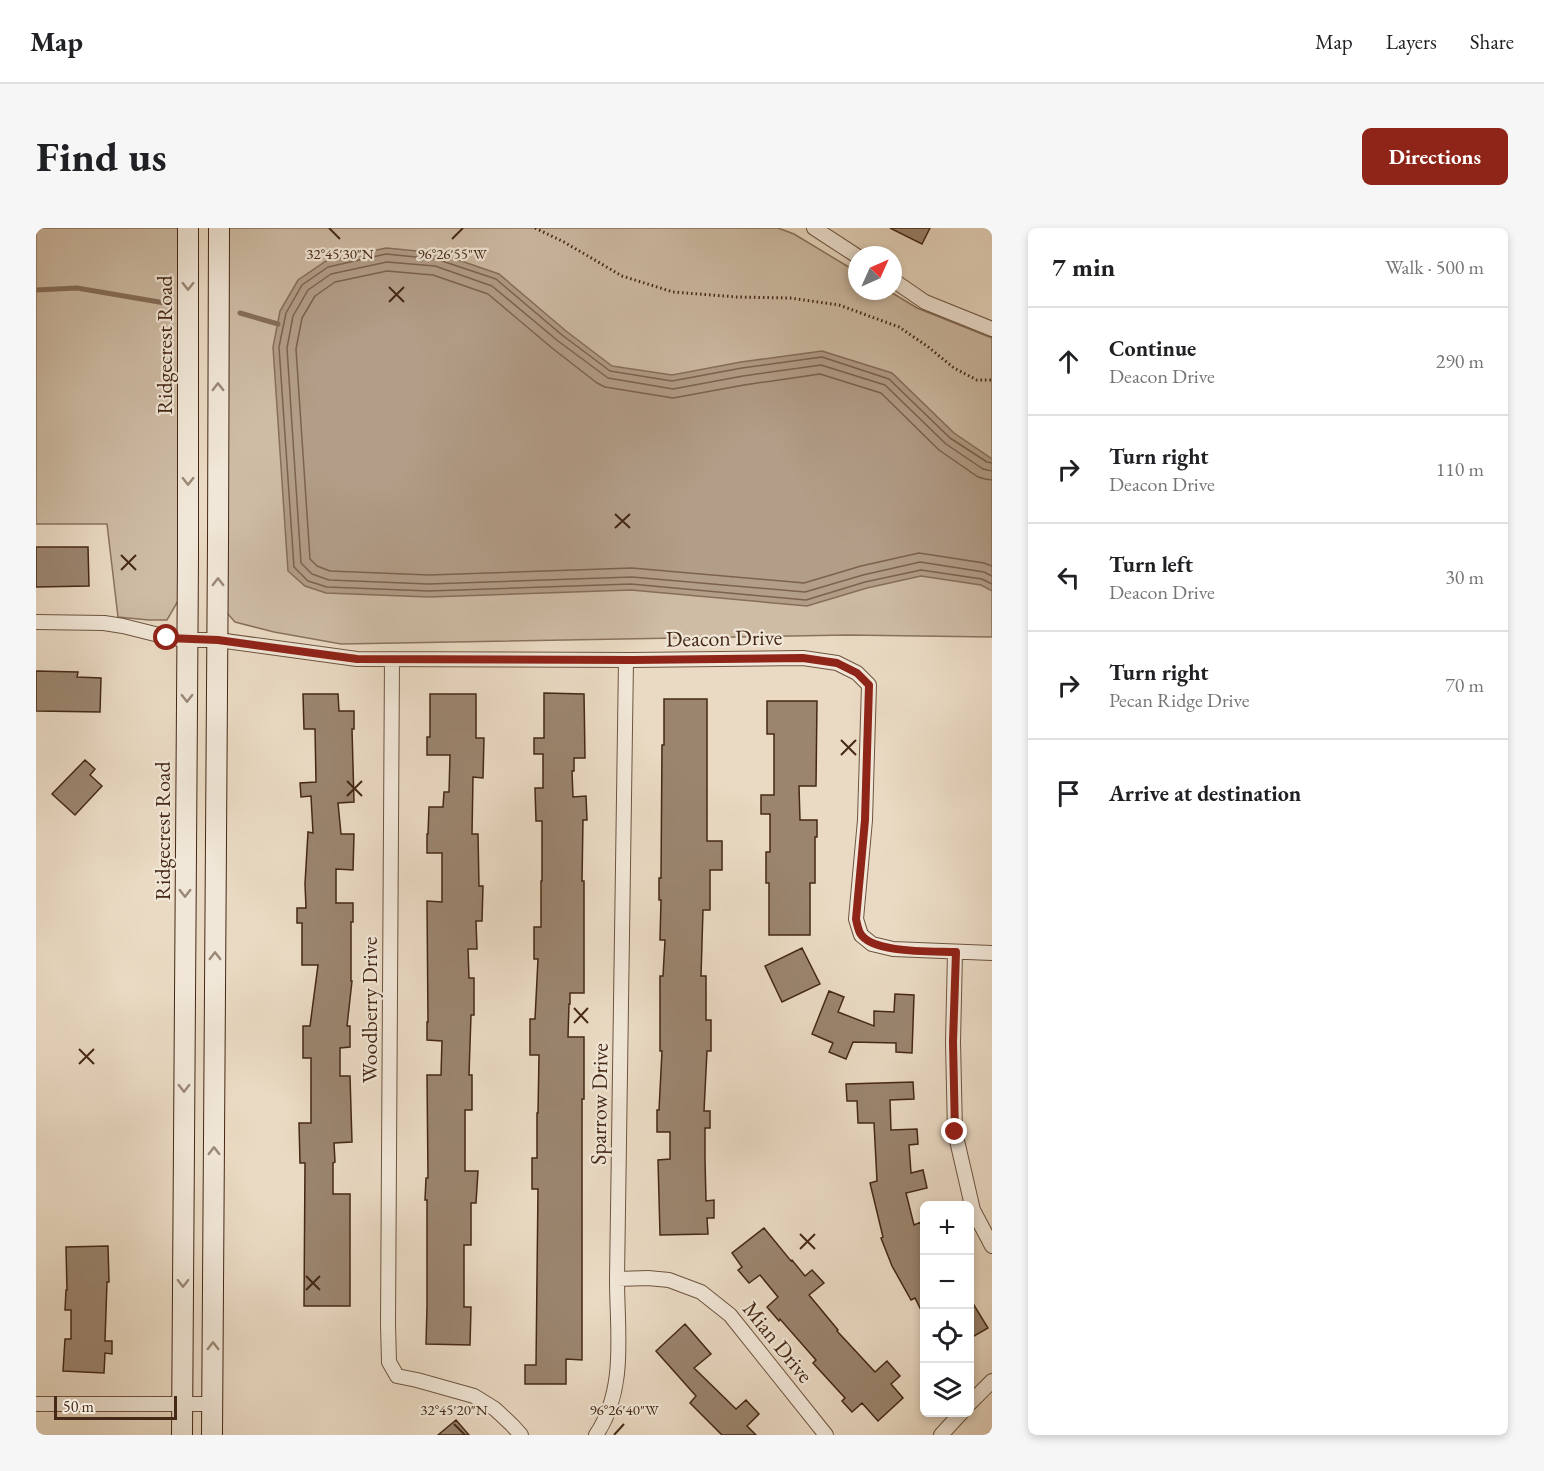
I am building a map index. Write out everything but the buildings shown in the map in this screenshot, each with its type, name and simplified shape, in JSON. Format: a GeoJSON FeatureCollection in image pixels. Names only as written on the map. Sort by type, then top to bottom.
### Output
{"type":"FeatureCollection","features":[{"type":"Feature","properties":{"kind":"main road","name":"Ridgecrest Road"},"geometry":{"type":"LineString","coordinates":[[182,1435],[188,640],[188,228]]}},
{"type":"Feature","properties":{"kind":"main road"},"geometry":{"type":"LineString","coordinates":[[212,1435],[219,228]]}},
{"type":"Feature","properties":{"kind":"street"},"geometry":{"type":"LineString","coordinates":[[814,228],[835,233],[848,247]]}},
{"type":"Feature","properties":{"kind":"street"},"geometry":{"type":"LineString","coordinates":[[902,286],[925,302],[992,329]]}},
{"type":"Feature","properties":{"kind":"street","name":"Deacon Drive"},"geometry":{"type":"LineString","coordinates":[[36,622],[104,623],[167,638],[218,640],[357,659],[803,658],[837,663],[857,673],[869,685],[865,820],[856,919],[861,934],[872,944],[893,949],[992,953]]}},
{"type":"Feature","properties":{"kind":"street","name":"Woodberry Drive"},"geometry":{"type":"LineString","coordinates":[[392,659],[389,1362],[397,1376],[474,1396],[495,1409],[520,1435]]}},
{"type":"Feature","properties":{"kind":"street","name":"Sparrow Drive"},"geometry":{"type":"LineString","coordinates":[[596,1435],[608,1414],[615,1391],[618,1369],[617,1279],[626,660]]}},
{"type":"Feature","properties":{"kind":"street"},"geometry":{"type":"LineString","coordinates":[[956,952],[953,1042],[955,1132],[973,1210],[992,1246]]}},
{"type":"Feature","properties":{"kind":"street","name":"Mian Drive"},"geometry":{"type":"LineString","coordinates":[[617,1279],[669,1280],[701,1292],[730,1315],[826,1435]]}},
{"type":"Feature","properties":{"kind":"street"},"geometry":{"type":"LineString","coordinates":[[974,1399],[992,1381]]}},
{"type":"Feature","properties":{"kind":"street"},"geometry":{"type":"LineString","coordinates":[[36,1404],[212,1404]]}},
{"type":"Feature","properties":{"kind":"street"},"geometry":{"type":"LineString","coordinates":[[940,1435],[958,1417]]}},
{"type":"Feature","properties":{"kind":"path"},"geometry":{"type":"LineString","coordinates":[[535,228],[622,276],[673,292],[790,298],[839,305],[899,327],[954,368],[977,380],[992,380]]}},
{"type":"Feature","properties":{"kind":"shaded area"},"geometry":{"type":"Polygon","coordinates":[[[36,228],[180,228],[178,601],[167,620],[118,617],[107,524],[36,524],[36,228]]]}},
{"type":"Feature","properties":{"kind":"shaded area"},"geometry":{"type":"Polygon","coordinates":[[[227,228],[778,228],[794,234],[848,267],[848,300],[902,299],[917,308],[992,338],[992,637],[848,635],[341,644],[274,632],[235,622],[227,613],[227,228]]]}},
{"type":"Feature","properties":{"kind":"water"},"geometry":{"type":"Polygon","coordinates":[[[386,248],[438,253],[499,274],[566,331],[612,366],[672,375],[741,362],[822,351],[892,373],[954,433],[992,459],[992,591],[981,585],[921,576],[867,588],[807,606],[631,590],[429,597],[326,593],[305,586],[288,571],[273,347],[280,311],[298,280],[326,261],[386,248]]]}},
{"type":"Feature","properties":{"kind":"waterway"},"geometry":{"type":"LineString","coordinates":[[36,290],[77,288],[165,303]]}},
{"type":"Feature","properties":{"kind":"waterway"},"geometry":{"type":"LineString","coordinates":[[240,313],[278,324]]}},
{"type":"Feature","properties":{"kind":"route"},"geometry":{"type":"LineString","coordinates":[[167,638],[218,640],[357,659],[803,658],[837,663],[857,673],[869,685],[865,820],[856,919],[861,934],[872,944],[893,949],[956,952],[953,1042],[955,1132]]}}]}
